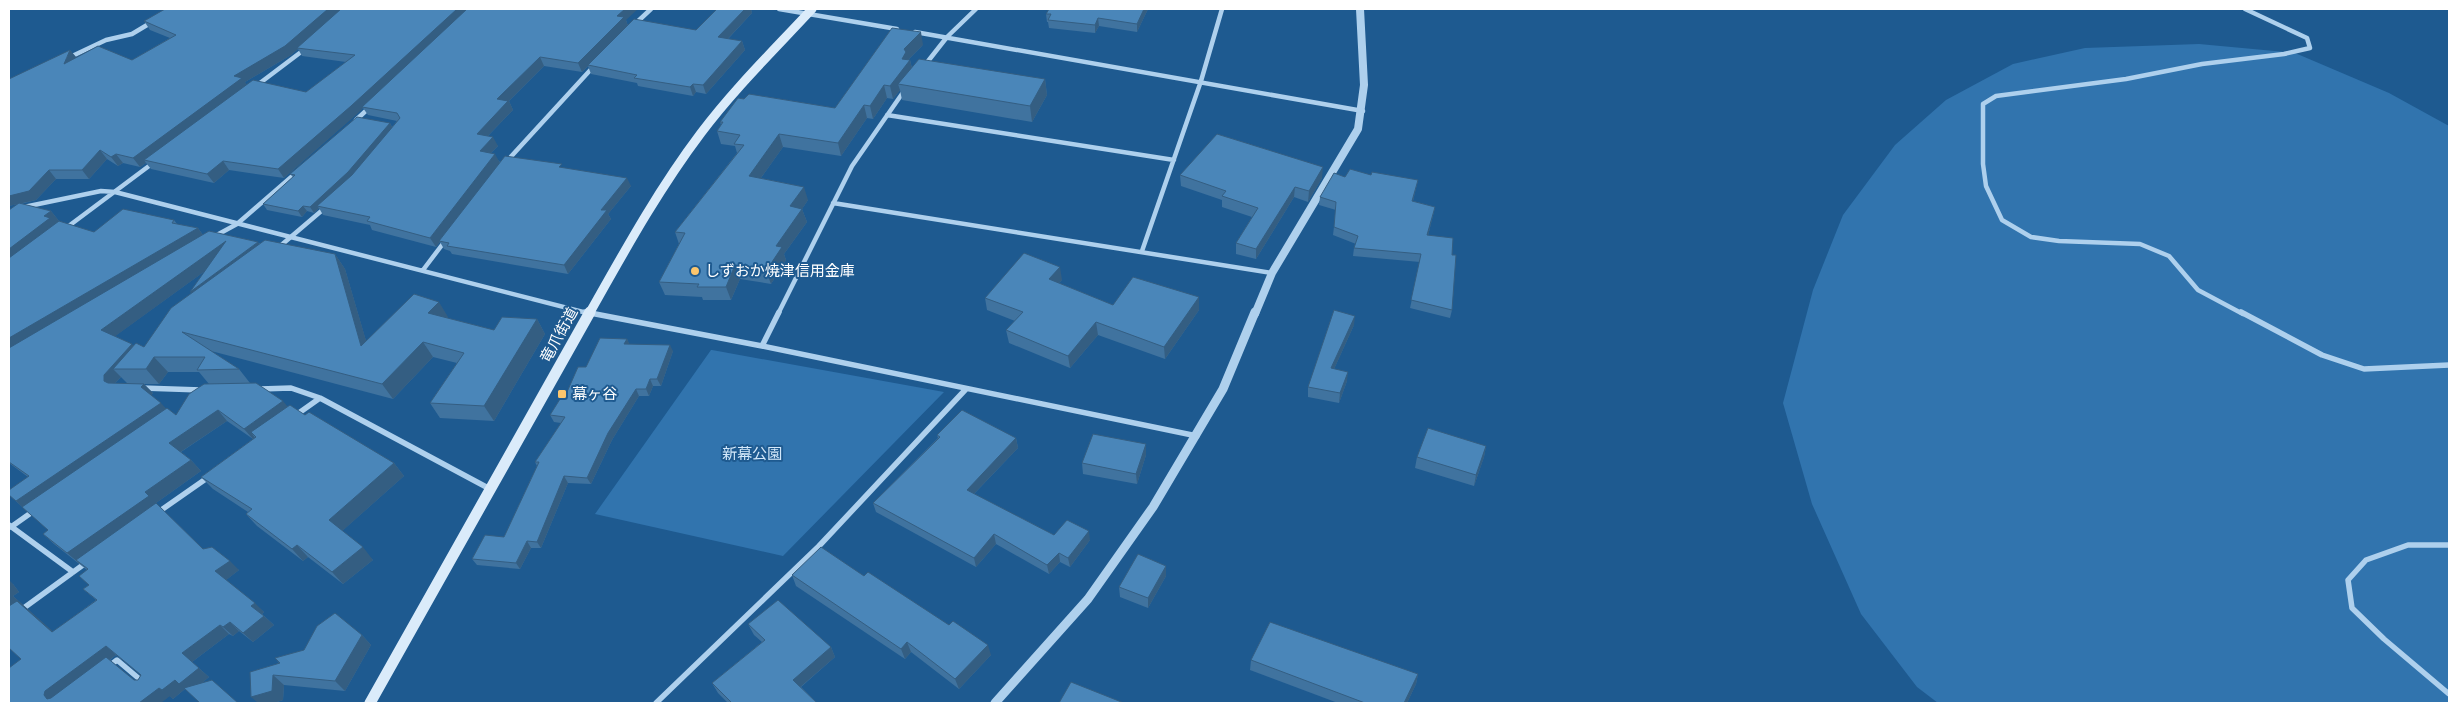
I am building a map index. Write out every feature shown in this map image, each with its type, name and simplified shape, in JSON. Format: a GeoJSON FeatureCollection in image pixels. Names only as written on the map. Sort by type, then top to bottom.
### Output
{"type":"FeatureCollection","features":[{"type":"Feature","properties":{"kind":"main road","name":"竜爪街道"},"geometry":{"type":"LineString","coordinates":[[370,703],[651,204],[701,133],[810,11]]}},
{"type":"Feature","properties":{"kind":"street"},"geometry":{"type":"LineString","coordinates":[[631,28],[651,9]]}},
{"type":"Feature","properties":{"kind":"street"},"geometry":{"type":"LineString","coordinates":[[779,9],[810,11],[900,29]]}},
{"type":"Feature","properties":{"kind":"street"},"geometry":{"type":"LineString","coordinates":[[919,72],[947,37],[976,9]]}},
{"type":"Feature","properties":{"kind":"street"},"geometry":{"type":"LineString","coordinates":[[1142,251],[1201,81],[1222,9]]}},
{"type":"Feature","properties":{"kind":"street"},"geometry":{"type":"LineString","coordinates":[[995,703],[1088,599],[1153,508],[1223,389],[1272,273],[1358,129],[1364,111],[1360,9]]}},
{"type":"Feature","properties":{"kind":"street"},"geometry":{"type":"LineString","coordinates":[[2245,9],[2307,38],[2310,48],[2284,54],[2202,64],[2126,79],[1996,96],[1983,104],[1983,164],[1986,186],[2002,220],[2031,236],[2059,241],[2140,244],[2169,256],[2198,290],[2322,355],[2364,369],[2449,365]]}},
{"type":"Feature","properties":{"kind":"street"},"geometry":{"type":"LineString","coordinates":[[62,61],[106,40],[132,34],[159,19]]}},
{"type":"Feature","properties":{"kind":"street"},"geometry":{"type":"LineString","coordinates":[[910,31],[1364,111]]}},
{"type":"Feature","properties":{"kind":"street"},"geometry":{"type":"LineString","coordinates":[[254,88],[312,42]]}},
{"type":"Feature","properties":{"kind":"street"},"geometry":{"type":"LineString","coordinates":[[504,164],[565,94],[598,62]]}},
{"type":"Feature","properties":{"kind":"street"},"geometry":{"type":"LineString","coordinates":[[762,346],[852,166],[908,86]]}},
{"type":"Feature","properties":{"kind":"street"},"geometry":{"type":"LineString","coordinates":[[352,124],[373,104]]}},
{"type":"Feature","properties":{"kind":"street"},"geometry":{"type":"LineString","coordinates":[[887,114],[1174,160]]}},
{"type":"Feature","properties":{"kind":"street"},"geometry":{"type":"LineString","coordinates":[[359,118],[367,120]]}},
{"type":"Feature","properties":{"kind":"street"},"geometry":{"type":"LineString","coordinates":[[62,232],[161,158]]}},
{"type":"Feature","properties":{"kind":"street"},"geometry":{"type":"LineString","coordinates":[[211,239],[237,224],[301,168]]}},
{"type":"Feature","properties":{"kind":"street"},"geometry":{"type":"LineString","coordinates":[[18,208],[101,191],[114,192],[588,313],[762,346],[1197,436]]}},
{"type":"Feature","properties":{"kind":"street"},"geometry":{"type":"LineString","coordinates":[[277,249],[334,200]]}},
{"type":"Feature","properties":{"kind":"street"},"geometry":{"type":"LineString","coordinates":[[833,203],[1272,273]]}},
{"type":"Feature","properties":{"kind":"street"},"geometry":{"type":"LineString","coordinates":[[423,270],[452,232]]}},
{"type":"Feature","properties":{"kind":"street"},"geometry":{"type":"LineString","coordinates":[[136,388],[210,390],[202,396]]}},
{"type":"Feature","properties":{"kind":"street"},"geometry":{"type":"LineString","coordinates":[[256,389],[291,388],[320,398],[490,489]]}},
{"type":"Feature","properties":{"kind":"street"},"geometry":{"type":"LineString","coordinates":[[656,703],[819,546],[966,389]]}},
{"type":"Feature","properties":{"kind":"street"},"geometry":{"type":"LineString","coordinates":[[288,420],[320,398]]}},
{"type":"Feature","properties":{"kind":"street"},"geometry":{"type":"LineString","coordinates":[[153,516],[217,471]]}},
{"type":"Feature","properties":{"kind":"street"},"geometry":{"type":"LineString","coordinates":[[43,505],[10,526],[73,572]]}},
{"type":"Feature","properties":{"kind":"street"},"geometry":{"type":"LineString","coordinates":[[2449,545],[2408,545],[2366,560],[2348,580],[2352,608],[2384,639],[2449,694]]}},
{"type":"Feature","properties":{"kind":"street"},"geometry":{"type":"LineString","coordinates":[[17,613],[97,555]]}},
{"type":"Feature","properties":{"kind":"street"},"geometry":{"type":"LineString","coordinates":[[103,671],[117,660],[147,685]]}},
{"type":"Feature","properties":{"kind":"green space"},"geometry":{"type":"Polygon","coordinates":[[[2199,44],[2295,53],[2389,93],[2449,126],[2449,703],[1938,703],[1917,687],[1861,614],[1812,504],[1783,403],[1813,290],[1843,215],[1895,145],[1946,100],[2013,64],[2085,48],[2199,44]]]}},
{"type":"Feature","properties":{"kind":"green space","name":"新幕公園"},"geometry":{"type":"Polygon","coordinates":[[[711,350],[944,392],[783,556],[595,514],[711,350]]]}},
{"type":"Feature","properties":{"kind":"building"},"geometry":{"type":"Polygon","coordinates":[[[165,9],[328,9],[285,46],[234,76],[242,78],[133,158],[116,154],[111,157],[100,150],[82,170],[49,170],[29,191],[9,196],[9,79],[70,50],[64,64],[98,46],[132,60],[176,35],[144,21],[165,9]]]}},
{"type":"Feature","properties":{"kind":"building"},"geometry":{"type":"Polygon","coordinates":[[[341,9],[457,9],[351,106],[278,169],[223,161],[207,174],[144,160],[253,80],[306,92],[355,55],[297,48],[341,9]]]}},
{"type":"Feature","properties":{"kind":"building"},"geometry":{"type":"Polygon","coordinates":[[[467,9],[625,9],[617,16],[624,17],[578,63],[540,57],[497,99],[508,101],[477,134],[493,137],[480,151],[495,154],[430,238],[367,221],[370,217],[317,206],[352,175],[400,118],[397,113],[362,107],[467,9]]]}},
{"type":"Feature","properties":{"kind":"building"},"geometry":{"type":"Polygon","coordinates":[[[717,9],[745,9],[718,37],[742,41],[703,85],[693,84],[690,87],[634,78],[637,75],[588,65],[634,19],[696,30],[717,9]]]}},
{"type":"Feature","properties":{"kind":"building"},"geometry":{"type":"Polygon","coordinates":[[[1049,9],[1144,9],[1137,24],[1098,18],[1095,25],[1048,20],[1051,14],[1046,14],[1049,9]]]}},
{"type":"Feature","properties":{"kind":"building"},"geometry":{"type":"Polygon","coordinates":[[[892,28],[921,32],[904,49],[906,52],[902,59],[910,60],[890,86],[884,85],[870,106],[864,105],[838,143],[779,134],[749,176],[804,187],[790,206],[802,209],[776,246],[782,247],[766,271],[735,265],[726,287],[697,287],[699,284],[659,282],[685,233],[675,232],[744,145],[734,144],[740,135],[717,131],[723,122],[720,122],[738,98],[744,99],[749,94],[835,108],[892,28]]]}},
{"type":"Feature","properties":{"kind":"building"},"geometry":{"type":"Polygon","coordinates":[[[919,59],[1045,79],[1030,106],[898,84],[919,59]]]}},
{"type":"Feature","properties":{"kind":"building"},"geometry":{"type":"Polygon","coordinates":[[[357,117],[390,123],[348,172],[310,207],[303,206],[298,211],[263,204],[295,175],[290,174],[357,117]]]}},
{"type":"Feature","properties":{"kind":"building"},"geometry":{"type":"Polygon","coordinates":[[[1217,134],[1323,167],[1309,191],[1295,187],[1256,249],[1236,243],[1258,208],[1222,196],[1226,191],[1180,175],[1217,134]]]}},
{"type":"Feature","properties":{"kind":"building"},"geometry":{"type":"Polygon","coordinates":[[[505,156],[562,164],[559,167],[627,178],[601,210],[607,210],[564,265],[447,246],[449,243],[439,241],[505,156]]]}},
{"type":"Feature","properties":{"kind":"building"},"geometry":{"type":"Polygon","coordinates":[[[1350,169],[1371,175],[1372,172],[1418,180],[1412,201],[1435,207],[1427,235],[1453,238],[1452,255],[1456,255],[1452,310],[1411,300],[1421,254],[1354,248],[1358,236],[1334,227],[1336,202],[1320,197],[1334,173],[1345,177],[1350,169]]]}},
{"type":"Feature","properties":{"kind":"building"},"geometry":{"type":"Polygon","coordinates":[[[19,203],[51,211],[44,216],[50,218],[9,249],[9,210],[19,203]]]}},
{"type":"Feature","properties":{"kind":"building"},"geometry":{"type":"Polygon","coordinates":[[[123,209],[174,220],[172,223],[198,228],[9,338],[9,258],[59,221],[94,232],[123,209]]]}},
{"type":"Feature","properties":{"kind":"building"},"geometry":{"type":"Polygon","coordinates":[[[209,231],[258,242],[190,292],[226,241],[101,330],[132,344],[104,375],[104,381],[108,383],[144,384],[141,387],[161,403],[16,501],[9,495],[9,490],[29,476],[9,462],[9,348],[209,231]]]}},
{"type":"Feature","properties":{"kind":"building"},"geometry":{"type":"Polygon","coordinates":[[[265,240],[335,254],[361,346],[414,294],[439,302],[428,313],[494,330],[502,317],[537,319],[484,406],[430,403],[464,353],[423,342],[382,384],[182,332],[239,369],[197,370],[205,357],[154,357],[146,369],[113,369],[136,343],[144,347],[171,308],[265,240]]]}},
{"type":"Feature","properties":{"kind":"building"},"geometry":{"type":"Polygon","coordinates":[[[1024,253],[1060,267],[1049,279],[1113,305],[1133,277],[1199,297],[1164,347],[1096,322],[1068,356],[1006,330],[1023,312],[985,298],[1024,253]]]}},
{"type":"Feature","properties":{"kind":"building"},"geometry":{"type":"Polygon","coordinates":[[[1334,310],[1355,316],[1331,368],[1348,372],[1340,393],[1308,387],[1334,310]]]}},
{"type":"Feature","properties":{"kind":"building"},"geometry":{"type":"Polygon","coordinates":[[[600,338],[627,339],[624,344],[670,345],[657,379],[650,379],[646,389],[636,389],[608,433],[587,478],[564,476],[537,542],[527,541],[516,563],[472,559],[485,535],[504,537],[539,462],[535,462],[565,417],[550,415],[565,391],[567,392],[578,367],[586,367],[600,338]]]}},
{"type":"Feature","properties":{"kind":"building"},"geometry":{"type":"Polygon","coordinates":[[[256,383],[283,401],[244,429],[218,410],[169,443],[191,460],[145,492],[149,496],[67,553],[43,534],[48,530],[22,507],[167,408],[176,415],[189,394],[204,384],[256,383]]]}},
{"type":"Feature","properties":{"kind":"building"},"geometry":{"type":"Polygon","coordinates":[[[290,405],[305,415],[309,412],[394,463],[329,520],[363,547],[332,572],[297,545],[292,549],[246,514],[252,509],[201,477],[256,437],[251,432],[290,405]]]}},
{"type":"Feature","properties":{"kind":"building"},"geometry":{"type":"Polygon","coordinates":[[[962,410],[1016,438],[967,490],[1054,535],[1067,520],[1089,531],[1068,558],[1059,553],[1047,565],[994,534],[974,558],[873,503],[940,437],[937,435],[962,410]]]}},
{"type":"Feature","properties":{"kind":"building"},"geometry":{"type":"Polygon","coordinates":[[[1428,428],[1486,446],[1476,475],[1417,457],[1428,428]]]}},
{"type":"Feature","properties":{"kind":"building"},"geometry":{"type":"Polygon","coordinates":[[[1093,434],[1146,444],[1136,474],[1082,463],[1093,434]]]}},
{"type":"Feature","properties":{"kind":"building"},"geometry":{"type":"Polygon","coordinates":[[[156,503],[203,549],[212,547],[230,561],[215,571],[255,603],[251,606],[264,616],[243,633],[230,622],[223,627],[220,625],[182,653],[199,668],[179,684],[175,680],[162,690],[159,688],[139,703],[9,703],[9,668],[21,659],[9,648],[9,606],[17,601],[52,632],[97,600],[83,589],[89,585],[79,576],[88,569],[76,560],[156,503]],[[106,646],[45,691],[44,695],[47,699],[51,698],[106,657],[134,680],[138,680],[141,675],[106,646]]]}},
{"type":"Feature","properties":{"kind":"building"},"geometry":{"type":"Polygon","coordinates":[[[821,547],[864,576],[868,572],[949,625],[953,621],[988,645],[955,679],[907,642],[901,649],[792,575],[821,547]]]}},
{"type":"Feature","properties":{"kind":"building"},"geometry":{"type":"Polygon","coordinates":[[[1138,554],[1166,566],[1148,598],[1119,587],[1138,554]]]}},
{"type":"Feature","properties":{"kind":"building"},"geometry":{"type":"Polygon","coordinates":[[[778,600],[831,647],[793,680],[817,703],[732,703],[712,683],[765,640],[748,624],[778,600]]]}},
{"type":"Feature","properties":{"kind":"building"},"geometry":{"type":"Polygon","coordinates":[[[335,613],[362,635],[335,681],[273,675],[272,691],[251,697],[250,672],[280,663],[275,658],[304,650],[317,626],[335,613]]]}},
{"type":"Feature","properties":{"kind":"building"},"geometry":{"type":"Polygon","coordinates":[[[1270,622],[1418,674],[1404,703],[1365,703],[1251,660],[1270,622]]]}},
{"type":"Feature","properties":{"kind":"building"},"geometry":{"type":"Polygon","coordinates":[[[212,680],[238,703],[200,703],[184,688],[212,680]]]}},
{"type":"Feature","properties":{"kind":"building"},"geometry":{"type":"Polygon","coordinates":[[[1071,682],[1124,703],[1059,703],[1071,682]]]}},
{"type":"Feature","properties":{"kind":"place","name":"しずおか焼津信用金庫"},"geometry":{"type":"Point","coordinates":[695,271]}},
{"type":"Feature","properties":{"kind":"place","name":"幕ヶ谷"},"geometry":{"type":"Point","coordinates":[562,394]}}]}
